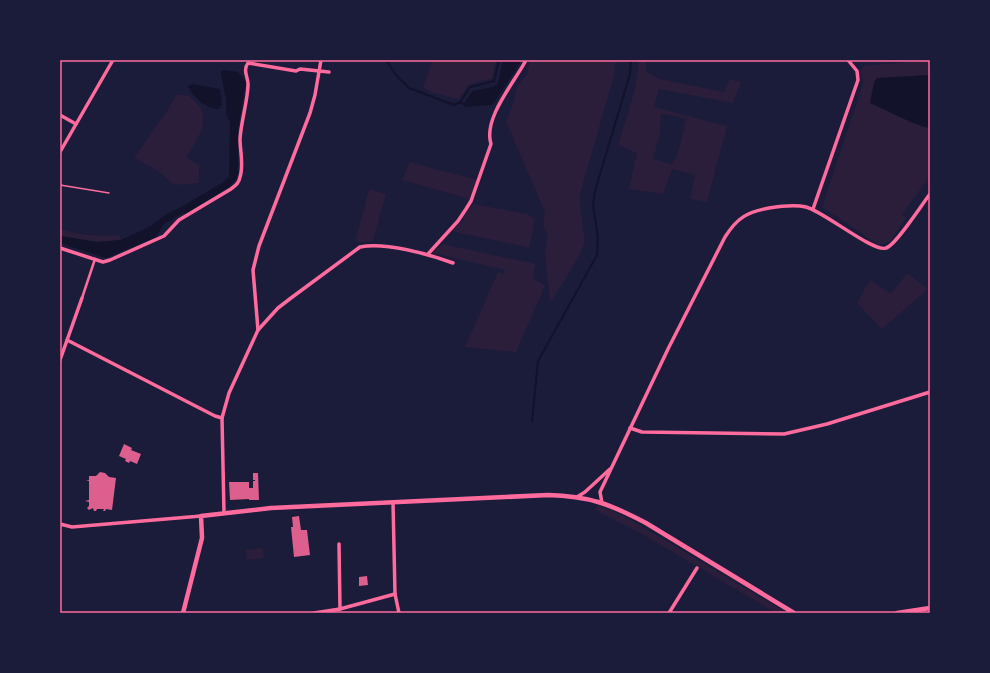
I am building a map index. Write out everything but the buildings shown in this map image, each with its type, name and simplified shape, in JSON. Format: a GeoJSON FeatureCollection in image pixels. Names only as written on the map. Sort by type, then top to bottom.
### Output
{"type":"FeatureCollection","features":[{"type":"Feature","properties":{"kind":"street"},"geometry":{"type":"LineString","coordinates":[[60,152],[112,60]]}},
{"type":"Feature","properties":{"kind":"street"},"geometry":{"type":"LineString","coordinates":[[258,330],[253,270],[256,255],[310,113],[315,96],[321,60]]}},
{"type":"Feature","properties":{"kind":"street"},"geometry":{"type":"LineString","coordinates":[[428,254],[458,221],[471,201],[491,144],[488,137],[496,108],[518,76],[525,62],[524,60]]}},
{"type":"Feature","properties":{"kind":"street"},"geometry":{"type":"LineString","coordinates":[[813,209],[858,80],[856,71],[848,60]]}},
{"type":"Feature","properties":{"kind":"street"},"geometry":{"type":"LineString","coordinates":[[60,248],[103,262],[110,260],[164,236],[179,220],[231,189],[238,183],[241,168],[240,138],[248,84],[245,66],[248,63],[296,71],[300,69],[330,72]]}},
{"type":"Feature","properties":{"kind":"street"},"geometry":{"type":"LineString","coordinates":[[60,115],[76,124]]}},
{"type":"Feature","properties":{"kind":"street"},"geometry":{"type":"LineString","coordinates":[[602,502],[600,492],[668,349],[732,226],[740,218],[748,213],[758,210],[783,206],[798,206],[813,209],[872,246],[882,249],[894,242],[930,194]]}},
{"type":"Feature","properties":{"kind":"street"},"geometry":{"type":"LineString","coordinates":[[224,513],[222,418],[233,383],[261,325],[285,303],[360,247],[384,247],[428,254],[453,263]]}},
{"type":"Feature","properties":{"kind":"street"},"geometry":{"type":"LineString","coordinates":[[60,360],[95,259]]}},
{"type":"Feature","properties":{"kind":"street"},"geometry":{"type":"LineString","coordinates":[[67,340],[222,418]]}},
{"type":"Feature","properties":{"kind":"street"},"geometry":{"type":"LineString","coordinates":[[630,428],[642,432],[784,434],[827,424],[930,392]]}},
{"type":"Feature","properties":{"kind":"street"},"geometry":{"type":"LineString","coordinates":[[577,497],[585,492],[612,466]]}},
{"type":"Feature","properties":{"kind":"street"},"geometry":{"type":"LineString","coordinates":[[62,526],[72,527],[201,516],[271,508],[548,495],[577,497],[602,502],[646,523],[794,613]]}},
{"type":"Feature","properties":{"kind":"street"},"geometry":{"type":"LineString","coordinates":[[393,502],[395,594],[399,613]]}},
{"type":"Feature","properties":{"kind":"street"},"geometry":{"type":"LineString","coordinates":[[183,613],[202,538],[201,516]]}},
{"type":"Feature","properties":{"kind":"street"},"geometry":{"type":"LineString","coordinates":[[339,544],[340,609]]}},
{"type":"Feature","properties":{"kind":"street"},"geometry":{"type":"LineString","coordinates":[[670,613],[697,568]]}},
{"type":"Feature","properties":{"kind":"street"},"geometry":{"type":"LineString","coordinates":[[314,613],[340,609],[395,594]]}},
{"type":"Feature","properties":{"kind":"street"},"geometry":{"type":"LineString","coordinates":[[897,613],[930,608]]}},
{"type":"Feature","properties":{"kind":"lane"},"geometry":{"type":"LineString","coordinates":[[60,185],[109,193]]}},
{"type":"Feature","properties":{"kind":"shaded area"},"geometry":{"type":"Polygon","coordinates":[[[432,60],[496,60],[492,78],[470,84],[458,99],[433,93],[423,88],[432,60]]]}},
{"type":"Feature","properties":{"kind":"shaded area"},"geometry":{"type":"Polygon","coordinates":[[[503,60],[519,60],[520,63],[494,103],[491,105],[464,107],[464,103],[473,91],[493,87],[498,83],[503,60]]]}},
{"type":"Feature","properties":{"kind":"shaded area"},"geometry":{"type":"Polygon","coordinates":[[[530,60],[616,60],[614,76],[580,194],[584,244],[574,264],[550,303],[545,251],[548,235],[543,226],[545,212],[506,122],[514,101],[517,86],[527,74],[530,60]]]}},
{"type":"Feature","properties":{"kind":"shaded area"},"geometry":{"type":"Polygon","coordinates":[[[639,60],[646,60],[646,71],[659,79],[724,92],[730,79],[741,82],[733,103],[659,89],[654,107],[727,126],[707,202],[690,199],[695,175],[672,169],[663,194],[629,189],[637,153],[618,145],[635,89],[639,60]],[[661,113],[660,134],[653,159],[672,164],[678,153],[686,119],[661,113]]]}},
{"type":"Feature","properties":{"kind":"shaded area"},"geometry":{"type":"Polygon","coordinates":[[[930,60],[930,75],[912,76],[872,94],[870,103],[913,123],[928,128],[930,126],[930,176],[902,214],[906,218],[890,241],[885,244],[878,244],[822,207],[863,84],[860,72],[863,66],[930,60]]]}},
{"type":"Feature","properties":{"kind":"shaded area"},"geometry":{"type":"Polygon","coordinates":[[[221,71],[238,72],[246,82],[238,129],[238,172],[236,179],[230,186],[186,214],[183,213],[164,224],[156,237],[106,258],[60,243],[60,236],[97,242],[121,240],[151,226],[165,215],[222,183],[229,177],[230,123],[226,114],[226,99],[221,74],[221,71]]]}},
{"type":"Feature","properties":{"kind":"shaded area"},"geometry":{"type":"Polygon","coordinates":[[[930,75],[930,126],[928,128],[913,123],[870,103],[874,82],[877,78],[930,75]]]}},
{"type":"Feature","properties":{"kind":"shaded area"},"geometry":{"type":"Polygon","coordinates":[[[192,84],[220,89],[222,104],[219,109],[210,107],[200,102],[188,86],[192,84]]]}},
{"type":"Feature","properties":{"kind":"shaded area"},"geometry":{"type":"Polygon","coordinates":[[[177,94],[189,96],[202,110],[202,129],[186,157],[199,165],[199,183],[174,185],[160,172],[134,158],[177,94]]]}},
{"type":"Feature","properties":{"kind":"shaded area"},"geometry":{"type":"Polygon","coordinates":[[[410,162],[477,180],[469,199],[402,180],[410,162]]]}},
{"type":"Feature","properties":{"kind":"shaded area"},"geometry":{"type":"Polygon","coordinates":[[[369,189],[386,194],[373,241],[358,242],[356,239],[369,189]]]}},
{"type":"Feature","properties":{"kind":"shaded area"},"geometry":{"type":"Polygon","coordinates":[[[473,204],[527,214],[535,219],[529,248],[452,231],[464,219],[462,218],[473,204]]]}},
{"type":"Feature","properties":{"kind":"shaded area"},"geometry":{"type":"Polygon","coordinates":[[[60,229],[90,235],[120,235],[121,240],[97,242],[60,236],[60,229]]]}},
{"type":"Feature","properties":{"kind":"shaded area"},"geometry":{"type":"Polygon","coordinates":[[[442,244],[536,264],[533,278],[545,286],[516,352],[465,347],[498,272],[503,274],[505,270],[432,253],[442,244]]]}},
{"type":"Feature","properties":{"kind":"shaded area"},"geometry":{"type":"Polygon","coordinates":[[[907,273],[928,289],[882,329],[857,303],[870,280],[891,294],[907,273]]]}},
{"type":"Feature","properties":{"kind":"shaded area"},"geometry":{"type":"Polygon","coordinates":[[[597,505],[614,511],[633,521],[787,613],[776,613],[644,535],[597,511],[595,509],[597,505]]]}},
{"type":"Feature","properties":{"kind":"shaded area"},"geometry":{"type":"Polygon","coordinates":[[[263,548],[264,558],[247,560],[246,550],[263,548]]]}},
{"type":"Feature","properties":{"kind":"waterway"},"geometry":{"type":"LineString","coordinates":[[386,60],[396,75],[409,88],[454,105],[460,102],[470,87],[494,81],[499,60]]}},
{"type":"Feature","properties":{"kind":"waterway"},"geometry":{"type":"LineString","coordinates":[[532,421],[538,361],[597,255],[598,238],[593,205],[595,191],[630,74],[631,60]]}},
{"type":"Feature","properties":{"kind":"waterway"},"geometry":{"type":"LineString","coordinates":[[459,102],[464,104]]}}]}
